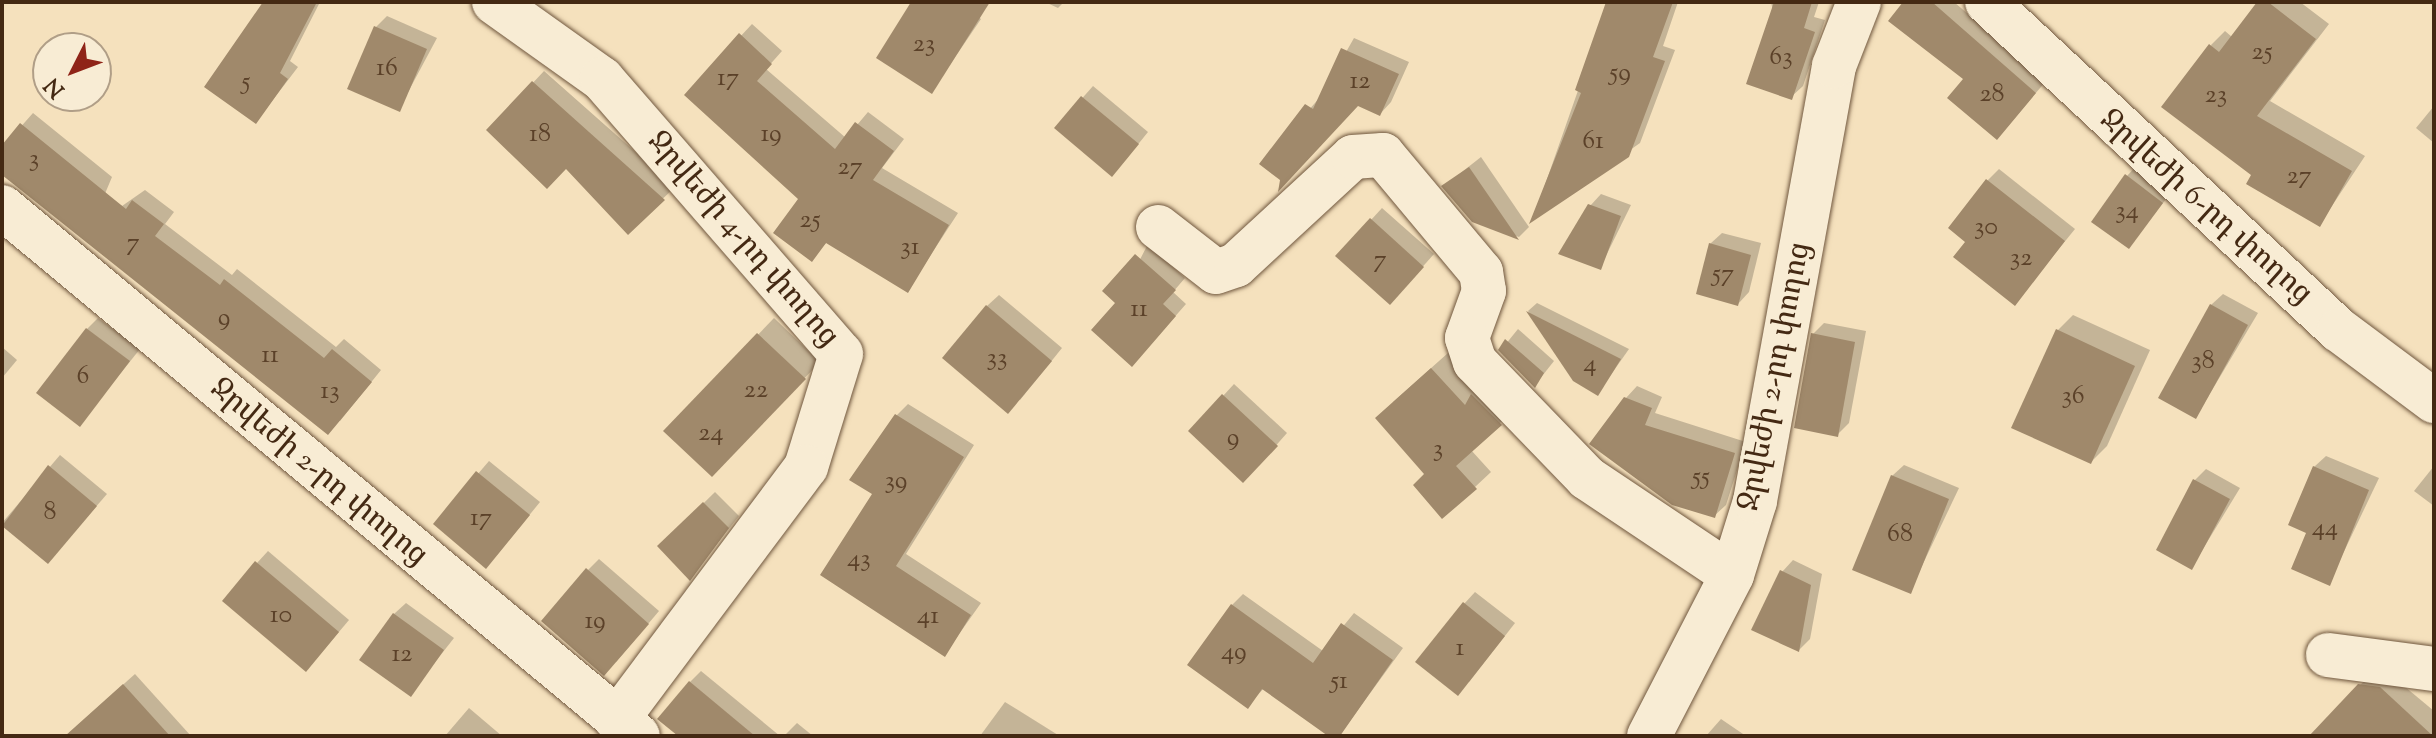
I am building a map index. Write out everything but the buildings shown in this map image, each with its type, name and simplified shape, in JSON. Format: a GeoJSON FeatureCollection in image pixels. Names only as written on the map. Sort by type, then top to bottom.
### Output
{"type":"FeatureCollection","features":[{"type":"Feature","properties":{"kind":"street","name":"Ջրվեժի 4-րդ փողոց"},"geometry":{"type":"LineString","coordinates":[[494,2],[602,79],[841,354],[806,467],[627,728]]}},
{"type":"Feature","properties":{"kind":"street","name":"Ջրվեժի 2-րդ փողոց"},"geometry":{"type":"LineString","coordinates":[[1649,736],[1732,575],[1755,501],[1834,66],[1859,2]]}},
{"type":"Feature","properties":{"kind":"street","name":"Ջրվեժի 6-րդ փողոց"},"geometry":{"type":"LineString","coordinates":[[1987,2],[2339,330],[2434,401]]}},
{"type":"Feature","properties":{"kind":"street"},"geometry":{"type":"LineString","coordinates":[[1158,227],[1216,272],[1236,265],[1353,157],[1383,155],[1481,272],[1484,291],[1467,338],[1475,362],[1587,478],[1732,575]]}},
{"type":"Feature","properties":{"kind":"street","name":"Ջրվեժի 2-րդ փողոց"},"geometry":{"type":"LineString","coordinates":[[2,207],[627,728]]}},
{"type":"Feature","properties":{"kind":"street"},"geometry":{"type":"LineString","coordinates":[[2328,655],[2434,669]]}}]}
